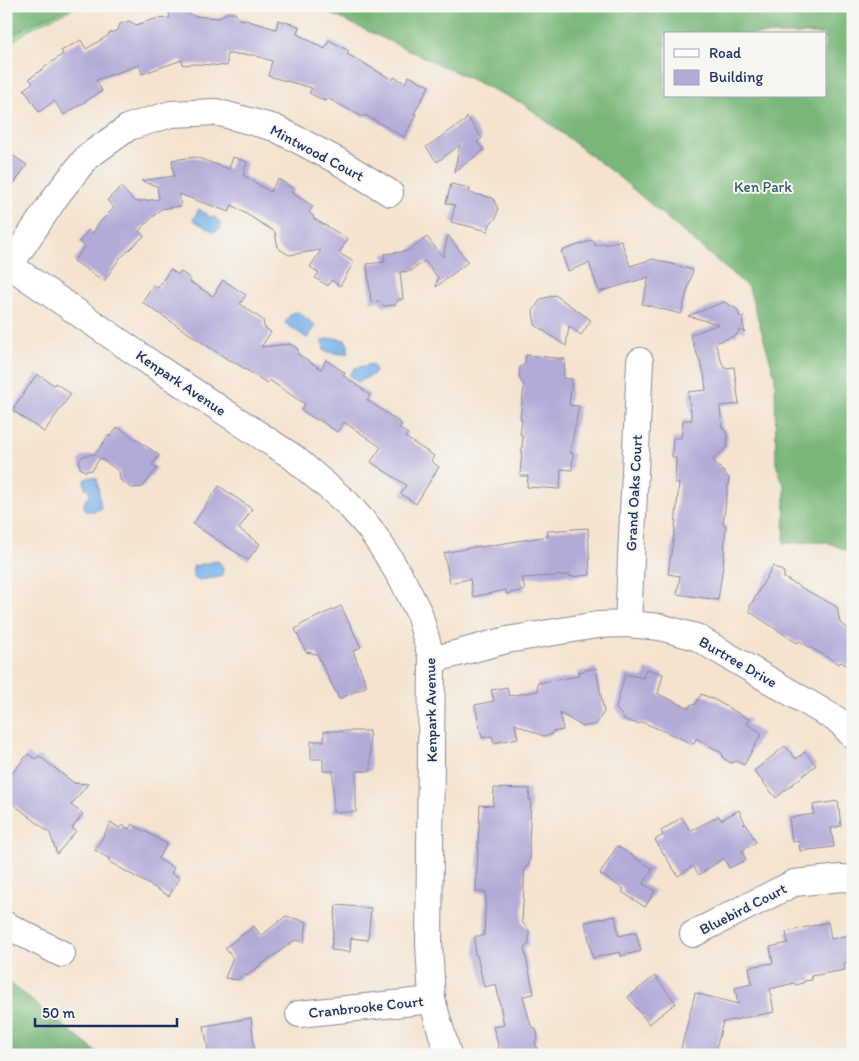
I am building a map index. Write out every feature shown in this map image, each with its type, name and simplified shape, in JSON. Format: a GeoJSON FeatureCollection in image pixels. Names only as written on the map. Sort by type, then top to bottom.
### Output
{"type":"FeatureCollection","features":[{"type":"Feature","properties":{"kind":"street","name":"Mintwood Court"},"geometry":{"type":"LineString","coordinates":[[8,264],[57,195],[87,157],[129,127],[170,114],[216,112],[275,128],[390,193]]}},
{"type":"Feature","properties":{"kind":"street","name":"Kenpark Avenue"},"geometry":{"type":"LineString","coordinates":[[8,264],[152,364],[293,457],[347,503],[370,529],[404,583],[419,613],[432,660],[429,943],[432,1000],[448,1055]]}},
{"type":"Feature","properties":{"kind":"street","name":"Grand Oaks Court"},"geometry":{"type":"LineString","coordinates":[[628,624],[640,361]]}},
{"type":"Feature","properties":{"kind":"street","name":"Burtree Drive"},"geometry":{"type":"LineString","coordinates":[[432,660],[507,640],[597,625],[660,626],[696,637],[839,721],[853,736]]}},
{"type":"Feature","properties":{"kind":"street","name":"Bluebird Court"},"geometry":{"type":"LineString","coordinates":[[693,934],[794,883],[842,878],[853,879]]}},
{"type":"Feature","properties":{"kind":"street"},"geometry":{"type":"LineString","coordinates":[[6,924],[62,954]]}},
{"type":"Feature","properties":{"kind":"street","name":"Cranbrooke Court"},"geometry":{"type":"LineString","coordinates":[[299,1014],[432,1000]]}},
{"type":"Feature","properties":{"kind":"green space"},"geometry":{"type":"Polygon","coordinates":[[[6,6],[79,6],[31,28],[6,46],[6,6]]]}},
{"type":"Feature","properties":{"kind":"green space"},"geometry":{"type":"Polygon","coordinates":[[[6,6],[74,6],[29,25],[6,40],[6,6]]]}},
{"type":"Feature","properties":{"kind":"green space","name":"Ken Park"},"geometry":{"type":"Polygon","coordinates":[[[314,6],[853,6],[853,553],[827,542],[784,543],[785,488],[776,464],[775,377],[749,288],[620,178],[524,104],[314,6]]]}},
{"type":"Feature","properties":{"kind":"green space"},"geometry":{"type":"Polygon","coordinates":[[[6,980],[100,1055],[6,1055],[6,980]]]}},
{"type":"Feature","properties":{"kind":"water"},"geometry":{"type":"Polygon","coordinates":[[[199,209],[210,217],[215,217],[221,224],[220,229],[214,232],[193,220],[199,209]]]}},
{"type":"Feature","properties":{"kind":"water"},"geometry":{"type":"Polygon","coordinates":[[[298,312],[316,326],[307,338],[285,323],[291,313],[298,312]]]}},
{"type":"Feature","properties":{"kind":"water"},"geometry":{"type":"Polygon","coordinates":[[[334,338],[345,340],[348,345],[348,353],[341,354],[324,351],[323,340],[334,338]]]}},
{"type":"Feature","properties":{"kind":"water"},"geometry":{"type":"Polygon","coordinates":[[[372,364],[375,369],[374,374],[360,381],[357,382],[349,375],[355,368],[372,364]]]}},
{"type":"Feature","properties":{"kind":"water"},"geometry":{"type":"Polygon","coordinates":[[[90,477],[97,478],[101,509],[86,511],[85,502],[90,495],[89,490],[85,488],[84,480],[90,477]]]}},
{"type":"Feature","properties":{"kind":"water"},"geometry":{"type":"Polygon","coordinates":[[[218,561],[223,569],[221,577],[197,580],[193,577],[193,566],[218,561]]]}},
{"type":"Feature","properties":{"kind":"building"},"geometry":{"type":"Polygon","coordinates":[[[182,8],[193,16],[219,18],[226,13],[235,13],[239,19],[276,29],[278,20],[299,26],[297,34],[325,49],[329,40],[349,51],[347,54],[393,80],[394,77],[405,83],[409,76],[429,86],[404,137],[365,115],[363,117],[327,98],[325,101],[309,93],[312,88],[268,76],[272,61],[254,55],[227,54],[227,66],[183,65],[182,60],[142,74],[139,65],[96,80],[102,91],[64,115],[54,101],[39,112],[24,89],[33,83],[29,79],[63,54],[61,51],[81,40],[86,49],[108,34],[118,30],[120,24],[129,21],[136,25],[155,19],[170,18],[169,12],[171,10],[182,8]]]}},
{"type":"Feature","properties":{"kind":"building"},"geometry":{"type":"Polygon","coordinates":[[[467,117],[482,138],[477,142],[484,150],[454,172],[460,145],[437,162],[426,147],[466,120],[467,117]]]}},
{"type":"Feature","properties":{"kind":"building"},"geometry":{"type":"Polygon","coordinates":[[[6,151],[27,165],[6,195],[6,151]]]}},
{"type":"Feature","properties":{"kind":"building"},"geometry":{"type":"Polygon","coordinates":[[[195,157],[229,169],[233,157],[247,162],[243,175],[270,192],[278,179],[294,189],[292,193],[313,206],[309,213],[314,216],[313,218],[348,239],[339,253],[354,262],[340,286],[331,280],[328,286],[315,278],[319,273],[310,267],[321,250],[289,255],[278,248],[275,232],[232,205],[229,212],[179,194],[181,206],[161,209],[139,231],[144,236],[120,258],[104,281],[74,261],[85,246],[79,242],[88,230],[93,233],[99,223],[114,208],[107,200],[121,187],[135,202],[159,199],[157,186],[141,181],[174,176],[172,160],[195,157]]]}},
{"type":"Feature","properties":{"kind":"building"},"geometry":{"type":"Polygon","coordinates":[[[451,184],[470,188],[469,193],[493,198],[498,209],[496,218],[490,224],[488,231],[451,222],[455,205],[446,203],[451,184]]]}},
{"type":"Feature","properties":{"kind":"building"},"geometry":{"type":"Polygon","coordinates":[[[448,235],[468,262],[436,287],[438,278],[425,261],[411,271],[400,272],[403,299],[398,300],[395,305],[384,306],[379,301],[371,302],[367,264],[385,262],[384,254],[408,251],[427,237],[443,257],[448,235]]]}},
{"type":"Feature","properties":{"kind":"building"},"geometry":{"type":"Polygon","coordinates":[[[593,240],[595,246],[621,240],[630,266],[653,259],[693,270],[681,314],[642,304],[649,277],[599,292],[589,263],[568,271],[561,251],[593,240]]]}},
{"type":"Feature","properties":{"kind":"building"},"geometry":{"type":"Polygon","coordinates":[[[170,269],[177,274],[181,272],[190,278],[190,282],[213,296],[223,280],[246,295],[240,304],[263,320],[264,327],[271,332],[261,347],[290,344],[298,349],[298,354],[321,369],[326,360],[345,373],[343,375],[370,395],[367,400],[402,424],[399,428],[408,434],[405,437],[434,456],[431,461],[439,467],[416,504],[401,494],[406,485],[371,462],[381,447],[344,422],[337,432],[317,420],[301,410],[305,404],[269,380],[267,383],[230,361],[142,302],[153,285],[158,288],[170,269]]]}},
{"type":"Feature","properties":{"kind":"building"},"geometry":{"type":"Polygon","coordinates":[[[555,295],[591,320],[581,335],[569,326],[566,346],[535,325],[533,311],[541,299],[555,295]]]}},
{"type":"Feature","properties":{"kind":"building"},"geometry":{"type":"Polygon","coordinates":[[[724,302],[737,309],[740,317],[744,316],[742,321],[745,332],[739,330],[737,335],[715,343],[724,368],[734,367],[739,404],[720,406],[722,427],[728,434],[727,447],[713,460],[729,478],[723,523],[726,526],[718,600],[677,594],[680,576],[668,574],[679,483],[675,483],[676,458],[672,457],[673,438],[681,438],[683,420],[692,420],[688,392],[706,390],[704,373],[690,335],[719,324],[688,316],[724,302]]]}},
{"type":"Feature","properties":{"kind":"building"},"geometry":{"type":"Polygon","coordinates":[[[526,355],[565,359],[563,378],[572,379],[569,405],[579,406],[570,453],[573,453],[572,470],[561,469],[560,489],[527,487],[528,476],[520,476],[523,435],[520,435],[522,419],[520,419],[524,386],[519,377],[520,367],[525,364],[526,355]]]}},
{"type":"Feature","properties":{"kind":"building"},"geometry":{"type":"Polygon","coordinates":[[[37,374],[71,394],[44,432],[12,410],[37,374]]]}},
{"type":"Feature","properties":{"kind":"building"},"geometry":{"type":"Polygon","coordinates":[[[118,427],[159,455],[152,465],[157,468],[143,487],[132,488],[120,480],[119,471],[100,458],[92,470],[85,471],[80,468],[79,461],[83,456],[95,454],[109,435],[110,437],[118,427]]]}},
{"type":"Feature","properties":{"kind":"building"},"geometry":{"type":"Polygon","coordinates":[[[219,486],[252,509],[239,529],[260,544],[248,560],[193,524],[219,486]]]}},
{"type":"Feature","properties":{"kind":"building"},"geometry":{"type":"Polygon","coordinates":[[[588,528],[590,575],[522,578],[525,590],[506,594],[506,590],[473,597],[470,579],[450,583],[444,553],[548,536],[547,531],[588,528]]]}},
{"type":"Feature","properties":{"kind":"building"},"geometry":{"type":"Polygon","coordinates":[[[773,566],[784,572],[784,578],[837,607],[840,623],[853,631],[853,669],[841,662],[839,664],[799,641],[797,643],[750,612],[750,606],[773,566]]]}},
{"type":"Feature","properties":{"kind":"building"},"geometry":{"type":"Polygon","coordinates":[[[341,606],[361,647],[353,651],[367,686],[339,699],[317,654],[306,652],[295,629],[341,606]]]}},
{"type":"Feature","properties":{"kind":"building"},"geometry":{"type":"Polygon","coordinates":[[[596,668],[604,712],[596,724],[583,727],[560,713],[563,730],[552,732],[551,735],[543,736],[515,724],[518,738],[494,743],[492,736],[482,738],[475,705],[494,701],[491,690],[507,687],[509,696],[538,691],[537,683],[579,676],[578,672],[596,668]]]}},
{"type":"Feature","properties":{"kind":"building"},"geometry":{"type":"Polygon","coordinates":[[[646,669],[663,674],[658,694],[689,708],[691,704],[695,705],[701,694],[750,720],[747,724],[762,733],[744,765],[736,761],[731,763],[723,758],[722,753],[696,738],[694,744],[642,722],[638,724],[625,720],[616,708],[625,674],[643,678],[646,669]]]}},
{"type":"Feature","properties":{"kind":"building"},"geometry":{"type":"Polygon","coordinates":[[[324,731],[369,731],[371,771],[356,771],[356,812],[333,812],[333,771],[323,771],[323,759],[311,759],[311,741],[324,741],[324,731]]]}},
{"type":"Feature","properties":{"kind":"building"},"geometry":{"type":"Polygon","coordinates":[[[785,746],[796,759],[805,752],[816,765],[776,798],[754,771],[785,746]]]}},
{"type":"Feature","properties":{"kind":"building"},"geometry":{"type":"Polygon","coordinates":[[[28,754],[35,759],[39,756],[74,783],[88,784],[71,805],[83,814],[72,828],[76,831],[57,854],[50,833],[6,798],[6,781],[28,754]]]}},
{"type":"Feature","properties":{"kind":"building"},"geometry":{"type":"Polygon","coordinates":[[[494,788],[530,789],[529,800],[531,799],[530,858],[528,867],[525,867],[522,922],[529,930],[529,944],[524,948],[534,994],[523,996],[531,1026],[536,1029],[538,1036],[535,1042],[537,1049],[517,1055],[501,1055],[493,1027],[504,1025],[496,984],[484,987],[477,955],[475,955],[475,936],[484,936],[486,892],[476,892],[480,805],[493,806],[494,788]]]}},
{"type":"Feature","properties":{"kind":"building"},"geometry":{"type":"Polygon","coordinates":[[[838,801],[841,826],[831,828],[834,847],[800,851],[798,841],[792,842],[789,818],[814,814],[813,805],[838,801]]]}},
{"type":"Feature","properties":{"kind":"building"},"geometry":{"type":"Polygon","coordinates":[[[739,810],[745,823],[743,825],[746,824],[756,842],[742,851],[746,860],[729,868],[724,858],[699,875],[693,866],[678,876],[655,840],[663,835],[661,831],[682,817],[690,831],[719,816],[721,820],[739,810]]]}},
{"type":"Feature","properties":{"kind":"building"},"geometry":{"type":"Polygon","coordinates":[[[111,823],[120,828],[122,825],[129,829],[132,824],[167,844],[158,859],[174,868],[171,873],[180,878],[169,896],[108,861],[110,859],[95,850],[111,823]]]}},
{"type":"Feature","properties":{"kind":"building"},"geometry":{"type":"Polygon","coordinates":[[[617,846],[653,869],[643,884],[655,891],[645,907],[622,892],[624,889],[600,874],[617,846]]]}},
{"type":"Feature","properties":{"kind":"building"},"geometry":{"type":"Polygon","coordinates":[[[336,905],[371,908],[368,940],[351,938],[350,952],[331,950],[336,905]]]}},
{"type":"Feature","properties":{"kind":"building"},"geometry":{"type":"Polygon","coordinates":[[[286,916],[307,922],[304,942],[295,940],[246,976],[244,974],[237,980],[225,978],[233,958],[225,948],[254,926],[261,936],[286,916]]]}},
{"type":"Feature","properties":{"kind":"building"},"geometry":{"type":"Polygon","coordinates":[[[615,916],[619,936],[636,932],[641,951],[621,956],[620,952],[593,958],[585,922],[615,916]]]}},
{"type":"Feature","properties":{"kind":"building"},"geometry":{"type":"Polygon","coordinates":[[[828,922],[831,939],[849,935],[853,961],[844,963],[845,970],[811,976],[812,980],[804,981],[803,983],[796,985],[794,983],[770,989],[774,1012],[723,1022],[715,1053],[705,1051],[705,1055],[703,1055],[681,1049],[695,993],[738,1004],[735,988],[752,984],[749,967],[773,963],[770,947],[788,943],[786,932],[828,922]]]}},
{"type":"Feature","properties":{"kind":"building"},"geometry":{"type":"Polygon","coordinates":[[[655,976],[676,1003],[649,1024],[628,997],[655,976]]]}},
{"type":"Feature","properties":{"kind":"building"},"geometry":{"type":"Polygon","coordinates":[[[251,1018],[255,1055],[209,1055],[204,1026],[251,1018]]]}}]}
